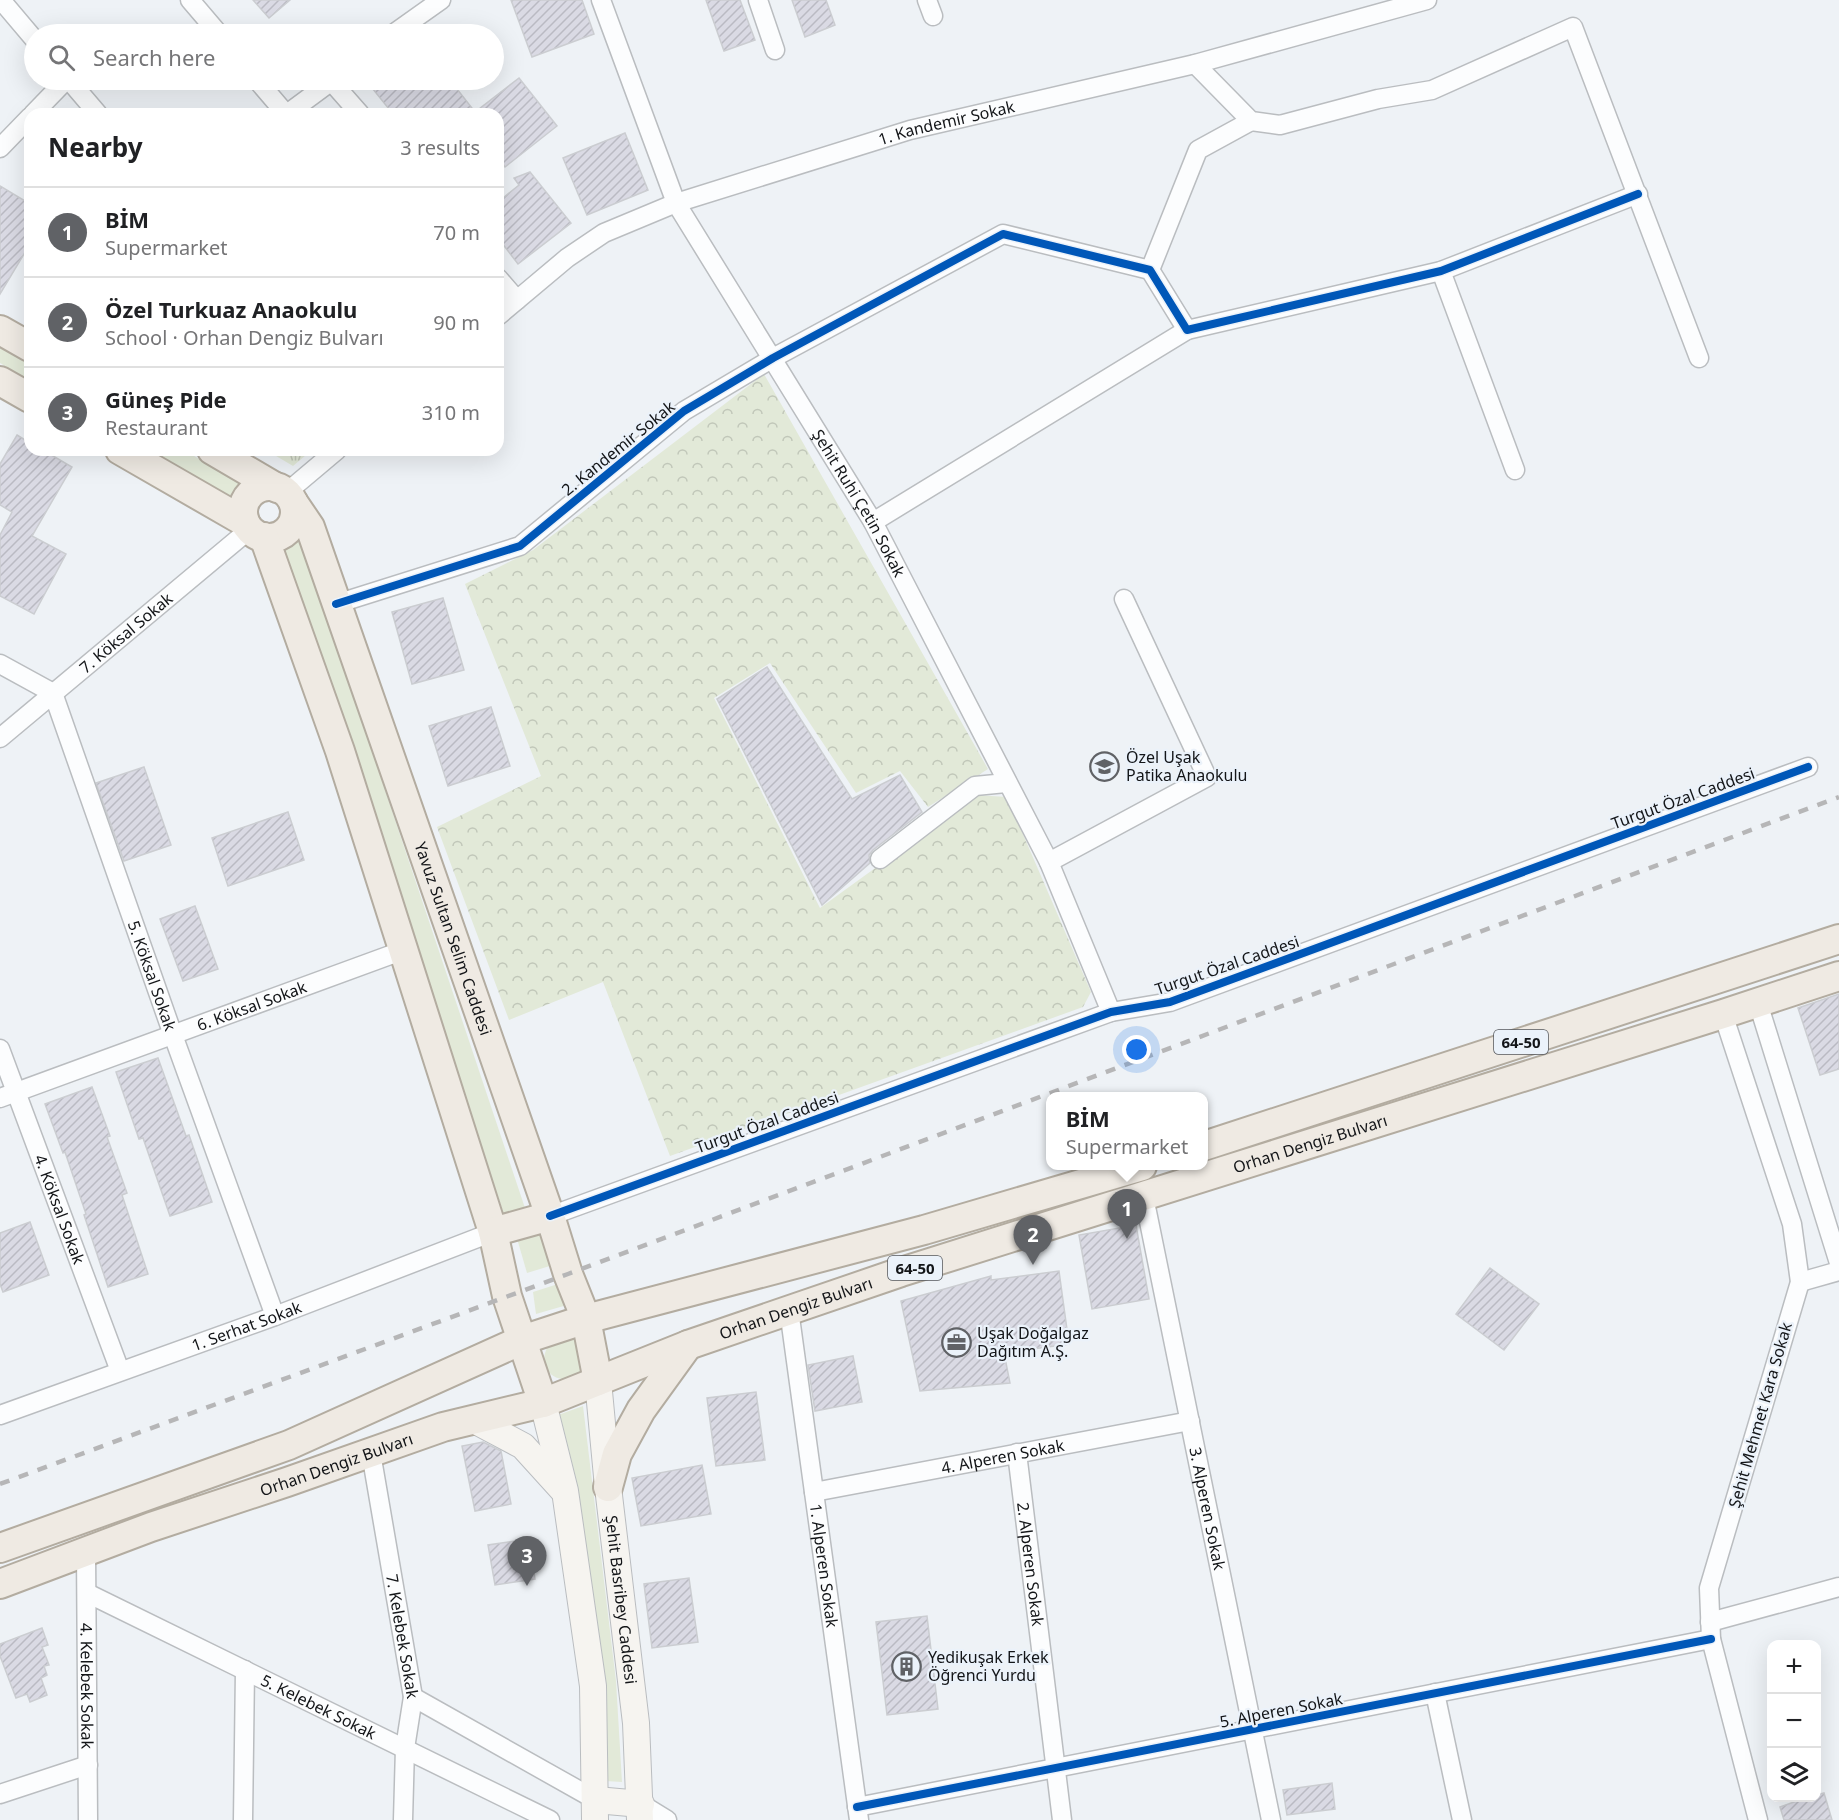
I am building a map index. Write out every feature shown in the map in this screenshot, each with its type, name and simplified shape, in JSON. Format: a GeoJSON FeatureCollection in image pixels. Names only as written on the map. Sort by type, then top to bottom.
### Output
{"type":"FeatureCollection","features":[{"type":"Feature","properties":{"kind":"main road"},"geometry":{"type":"LineString","coordinates":[[0,330],[24,344]]}},
{"type":"Feature","properties":{"kind":"main road"},"geometry":{"type":"LineString","coordinates":[[0,381],[24,395]]}},
{"type":"Feature","properties":{"kind":"main road"},"geometry":{"type":"LineString","coordinates":[[130,456],[253,530],[272,537],[286,531],[294,518],[286,494],[261,487],[247,498],[243,514],[253,530],[340,751],[493,1232],[507,1296],[543,1403]]}},
{"type":"Feature","properties":{"kind":"main road","name":"Yavuz Sultan Selim Caddesi"},"geometry":{"type":"LineString","coordinates":[[224,456],[286,494],[310,526],[550,1216],[568,1274],[586,1319],[598,1381]]}},
{"type":"Feature","properties":{"kind":"main road","name":"Orhan Dengiz Bulvarı"},"geometry":{"type":"LineString","coordinates":[[1208,1144],[1839,939]]}},
{"type":"Feature","properties":{"kind":"main road","name":"Orhan Dengiz Bulvarı"},"geometry":{"type":"LineString","coordinates":[[0,1584],[151,1527],[443,1427],[543,1403],[688,1345],[901,1272],[1839,976]]}},
{"type":"Feature","properties":{"kind":"main road","name":"Orhan Dengiz Bulvarı"},"geometry":{"type":"LineString","coordinates":[[0,1548],[289,1445],[522,1340],[586,1319],[924,1230],[1128,1170]]}},
{"type":"Feature","properties":{"kind":"main road"},"geometry":{"type":"LineString","coordinates":[[493,1232],[550,1216]]}},
{"type":"Feature","properties":{"kind":"main road"},"geometry":{"type":"LineString","coordinates":[[608,1487],[617,1454],[641,1410],[688,1345]]}},
{"type":"Feature","properties":{"kind":"street"},"geometry":{"type":"LineString","coordinates":[[2,0],[24,27]]}},
{"type":"Feature","properties":{"kind":"street"},"geometry":{"type":"LineString","coordinates":[[407,24],[439,0]]}},
{"type":"Feature","properties":{"kind":"street","name":"Şehit Ruhi Çetin Sokak"},"geometry":{"type":"LineString","coordinates":[[601,0],[676,203],[873,522],[1006,783],[1049,862],[1111,1012]]}},
{"type":"Feature","properties":{"kind":"street"},"geometry":{"type":"LineString","coordinates":[[758,0],[775,50]]}},
{"type":"Feature","properties":{"kind":"street","name":"1. Kandemir Sokak"},"geometry":{"type":"LineString","coordinates":[[504,311],[567,258],[604,233],[676,203],[910,130],[1195,64],[1405,3],[1427,0]]}},
{"type":"Feature","properties":{"kind":"street"},"geometry":{"type":"LineString","coordinates":[[194,1],[211,24]]}},
{"type":"Feature","properties":{"kind":"street"},"geometry":{"type":"LineString","coordinates":[[1187,330],[1150,270],[1198,150],[1251,122],[1280,125],[1378,99],[1432,90],[1572,27],[1699,358]]}},
{"type":"Feature","properties":{"kind":"street"},"geometry":{"type":"LineString","coordinates":[[1195,64],[1251,122]]}},
{"type":"Feature","properties":{"kind":"street"},"geometry":{"type":"LineString","coordinates":[[39,108],[58,90]]}},
{"type":"Feature","properties":{"kind":"street"},"geometry":{"type":"LineString","coordinates":[[77,90],[93,108]]}},
{"type":"Feature","properties":{"kind":"street"},"geometry":{"type":"LineString","coordinates":[[266,90],[282,108]]}},
{"type":"Feature","properties":{"kind":"street"},"geometry":{"type":"LineString","coordinates":[[295,108],[319,90]]}},
{"type":"Feature","properties":{"kind":"street"},"geometry":{"type":"LineString","coordinates":[[340,90],[355,108]]}},
{"type":"Feature","properties":{"kind":"street"},"geometry":{"type":"LineString","coordinates":[[0,148],[24,123]]}},
{"type":"Feature","properties":{"kind":"street"},"geometry":{"type":"LineString","coordinates":[[873,522],[1187,330],[1442,271],[1638,194]]}},
{"type":"Feature","properties":{"kind":"street","name":"2. Kandemir Sokak"},"geometry":{"type":"LineString","coordinates":[[336,604],[520,546],[684,411],[773,358],[1003,234],[1150,270]]}},
{"type":"Feature","properties":{"kind":"street"},"geometry":{"type":"LineString","coordinates":[[1442,271],[1515,470]]}},
{"type":"Feature","properties":{"kind":"street"},"geometry":{"type":"LineString","coordinates":[[504,285],[517,300]]}},
{"type":"Feature","properties":{"kind":"street"},"geometry":{"type":"LineString","coordinates":[[286,494],[331,456]]}},
{"type":"Feature","properties":{"kind":"street","name":"7. Köksal Sokak"},"geometry":{"type":"LineString","coordinates":[[0,738],[253,530]]}},
{"type":"Feature","properties":{"kind":"street"},"geometry":{"type":"LineString","coordinates":[[1049,862],[1207,777],[1124,599]]}},
{"type":"Feature","properties":{"kind":"street"},"geometry":{"type":"LineString","coordinates":[[0,664],[53,693]]}},
{"type":"Feature","properties":{"kind":"street","name":"5. Köksal Sokak"},"geometry":{"type":"LineString","coordinates":[[53,693],[172,1035],[275,1316]]}},
{"type":"Feature","properties":{"kind":"street","name":"Turgut Özal Caddesi"},"geometry":{"type":"LineString","coordinates":[[550,1216],[1111,1012],[1170,1002],[1808,766]]}},
{"type":"Feature","properties":{"kind":"street"},"geometry":{"type":"LineString","coordinates":[[880,859],[975,786],[1006,783]]}},
{"type":"Feature","properties":{"kind":"street","name":"6. Köksal Sokak"},"geometry":{"type":"LineString","coordinates":[[8,1095],[404,950]]}},
{"type":"Feature","properties":{"kind":"street"},"geometry":{"type":"LineString","coordinates":[[1758,1003],[1839,1263]]}},
{"type":"Feature","properties":{"kind":"street","name":"Şehit Mehmet Kara Sokak"},"geometry":{"type":"LineString","coordinates":[[1723,1014],[1792,1224],[1800,1282],[1709,1588],[1710,1630],[1758,1820]]}},
{"type":"Feature","properties":{"kind":"street","name":"4. Köksal Sokak"},"geometry":{"type":"LineString","coordinates":[[0,1049],[8,1095],[120,1371]]}},
{"type":"Feature","properties":{"kind":"street","name":"3. Alperen Sokak"},"geometry":{"type":"LineString","coordinates":[[1144,1197],[1271,1820]]}},
{"type":"Feature","properties":{"kind":"street","name":"1. Serhat Sokak"},"geometry":{"type":"LineString","coordinates":[[0,1416],[275,1316],[493,1232]]}},
{"type":"Feature","properties":{"kind":"street"},"geometry":{"type":"LineString","coordinates":[[1800,1282],[1839,1270]]}},
{"type":"Feature","properties":{"kind":"street","name":"1. Alperen Sokak"},"geometry":{"type":"LineString","coordinates":[[789,1310],[858,1814]]}},
{"type":"Feature","properties":{"kind":"street","name":"Şehit Basribey Caddesi"},"geometry":{"type":"LineString","coordinates":[[598,1381],[636,1723],[640,1812]]}},
{"type":"Feature","properties":{"kind":"street"},"geometry":{"type":"LineString","coordinates":[[543,1403],[564,1491],[593,1686],[595,1810]]}},
{"type":"Feature","properties":{"kind":"street"},"geometry":{"type":"LineString","coordinates":[[474,1420],[524,1446],[564,1491]]}},
{"type":"Feature","properties":{"kind":"street","name":"4. Alperen Sokak"},"geometry":{"type":"LineString","coordinates":[[814,1492],[1190,1421]]}},
{"type":"Feature","properties":{"kind":"street","name":"7. Kelebek Sokak"},"geometry":{"type":"LineString","coordinates":[[371,1453],[413,1697],[405,1748],[403,1820]]}},
{"type":"Feature","properties":{"kind":"street","name":"2. Alperen Sokak"},"geometry":{"type":"LineString","coordinates":[[1017,1454],[1062,1820]]}},
{"type":"Feature","properties":{"kind":"street","name":"4. Kelebek Sokak"},"geometry":{"type":"LineString","coordinates":[[86,1552],[88,1820]]}},
{"type":"Feature","properties":{"kind":"street","name":"5. Alperen Sokak"},"geometry":{"type":"LineString","coordinates":[[858,1814],[1055,1768],[1435,1693],[1710,1630],[1839,1587]]}},
{"type":"Feature","properties":{"kind":"street","name":"5. Kelebek Sokak"},"geometry":{"type":"LineString","coordinates":[[87,1593],[550,1820]]}},
{"type":"Feature","properties":{"kind":"street"},"geometry":{"type":"LineString","coordinates":[[243,1820],[245,1670]]}},
{"type":"Feature","properties":{"kind":"street"},"geometry":{"type":"LineString","coordinates":[[1435,1693],[1462,1820]]}},
{"type":"Feature","properties":{"kind":"street"},"geometry":{"type":"LineString","coordinates":[[413,1697],[595,1810],[640,1812],[667,1820]]}},
{"type":"Feature","properties":{"kind":"street"},"geometry":{"type":"LineString","coordinates":[[0,1794],[88,1765]]}},
{"type":"Feature","properties":{"kind":"green space"},"geometry":{"type":"Polygon","coordinates":[[[0,341],[24,355],[24,377],[0,363],[0,341]]]}},
{"type":"Feature","properties":{"kind":"green space"},"geometry":{"type":"Polygon","coordinates":[[[764,374],[988,769],[928,807],[900,771],[856,793],[770,663],[714,698],[820,908],[976,795],[1007,797],[1091,992],[1083,1007],[670,1156],[603,982],[509,1020],[437,827],[541,776],[465,584],[533,550],[764,374]]]}},
{"type":"Feature","properties":{"kind":"green space"},"geometry":{"type":"Polygon","coordinates":[[[155,456],[194,456],[238,482],[241,490],[232,500],[155,456]]]}},
{"type":"Feature","properties":{"kind":"green space"},"geometry":{"type":"Polygon","coordinates":[[[276,456],[305,456],[293,466],[276,456]]]}},
{"type":"Feature","properties":{"kind":"green space"},"geometry":{"type":"Polygon","coordinates":[[[292,531],[300,536],[526,1211],[505,1218],[281,539],[282,535],[292,531]]]}},
{"type":"Feature","properties":{"kind":"green space"},"geometry":{"type":"Polygon","coordinates":[[[539,1229],[553,1265],[527,1273],[516,1235],[539,1229]]]}},
{"type":"Feature","properties":{"kind":"green space"},"geometry":{"type":"Polygon","coordinates":[[[558,1284],[567,1305],[536,1314],[533,1292],[558,1284]]]}},
{"type":"Feature","properties":{"kind":"green space"},"geometry":{"type":"Polygon","coordinates":[[[571,1338],[577,1341],[585,1366],[569,1379],[561,1379],[553,1376],[547,1370],[544,1362],[545,1353],[551,1342],[571,1338]]]}},
{"type":"Feature","properties":{"kind":"green space"},"geometry":{"type":"Polygon","coordinates":[[[583,1406],[616,1681],[622,1782],[605,1781],[558,1415],[583,1406]]]}},
{"type":"Feature","properties":{"kind":"building"},"geometry":{"type":"Polygon","coordinates":[[[253,0],[290,0],[269,18],[253,0]]]}},
{"type":"Feature","properties":{"kind":"building"},"geometry":{"type":"Polygon","coordinates":[[[511,0],[582,0],[594,34],[532,57],[511,0]]]}},
{"type":"Feature","properties":{"kind":"building"},"geometry":{"type":"Polygon","coordinates":[[[706,0],[740,0],[755,40],[724,51],[706,0]]]}},
{"type":"Feature","properties":{"kind":"building"},"geometry":{"type":"Polygon","coordinates":[[[792,0],[826,0],[835,25],[805,37],[792,0]]]}},
{"type":"Feature","properties":{"kind":"building"},"geometry":{"type":"Polygon","coordinates":[[[519,78],[557,126],[505,167],[504,108],[480,108],[519,78]]]}},
{"type":"Feature","properties":{"kind":"building"},"geometry":{"type":"Polygon","coordinates":[[[374,90],[458,90],[472,108],[388,108],[374,90]]]}},
{"type":"Feature","properties":{"kind":"building"},"geometry":{"type":"Polygon","coordinates":[[[625,133],[648,190],[587,215],[563,158],[625,133]]]}},
{"type":"Feature","properties":{"kind":"building"},"geometry":{"type":"Polygon","coordinates":[[[530,172],[571,223],[518,264],[504,246],[504,197],[519,185],[514,178],[530,172]]]}},
{"type":"Feature","properties":{"kind":"building"},"geometry":{"type":"Polygon","coordinates":[[[0,186],[24,200],[24,254],[0,294],[0,186]]]}},
{"type":"Feature","properties":{"kind":"building"},"geometry":{"type":"Polygon","coordinates":[[[17,435],[24,439],[24,456],[53,456],[72,467],[32,536],[66,554],[34,614],[0,596],[0,535],[12,512],[0,505],[0,464],[17,435]]]}},
{"type":"Feature","properties":{"kind":"building"},"geometry":{"type":"Polygon","coordinates":[[[443,598],[464,670],[412,684],[392,612],[443,598]]]}},
{"type":"Feature","properties":{"kind":"building"},"geometry":{"type":"Polygon","coordinates":[[[767,667],[852,799],[900,775],[922,812],[873,850],[869,855],[870,863],[822,905],[717,699],[767,667]]]}},
{"type":"Feature","properties":{"kind":"building"},"geometry":{"type":"Polygon","coordinates":[[[491,707],[510,766],[448,786],[429,726],[491,707]]]}},
{"type":"Feature","properties":{"kind":"building"},"geometry":{"type":"Polygon","coordinates":[[[144,767],[171,845],[124,861],[96,783],[144,767]]]}},
{"type":"Feature","properties":{"kind":"building"},"geometry":{"type":"Polygon","coordinates":[[[288,812],[304,860],[228,886],[212,838],[288,812]]]}},
{"type":"Feature","properties":{"kind":"building"},"geometry":{"type":"Polygon","coordinates":[[[195,906],[218,969],[183,981],[160,919],[195,906]]]}},
{"type":"Feature","properties":{"kind":"building"},"geometry":{"type":"Polygon","coordinates":[[[1839,994],[1839,1069],[1820,1075],[1798,1008],[1839,994]]]}},
{"type":"Feature","properties":{"kind":"building"},"geometry":{"type":"Polygon","coordinates":[[[158,1058],[186,1136],[189,1135],[212,1202],[170,1216],[143,1138],[139,1139],[116,1072],[158,1058]]]}},
{"type":"Feature","properties":{"kind":"building"},"geometry":{"type":"Polygon","coordinates":[[[92,1087],[110,1136],[107,1137],[127,1193],[122,1195],[148,1274],[108,1287],[65,1152],[63,1153],[45,1104],[92,1087]]]}},
{"type":"Feature","properties":{"kind":"building"},"geometry":{"type":"Polygon","coordinates":[[[30,1222],[49,1275],[3,1292],[0,1284],[0,1233],[30,1222]]]}},
{"type":"Feature","properties":{"kind":"building"},"geometry":{"type":"Polygon","coordinates":[[[1136,1225],[1149,1299],[1092,1309],[1079,1235],[1136,1225]]]}},
{"type":"Feature","properties":{"kind":"building"},"geometry":{"type":"Polygon","coordinates":[[[1490,1268],[1539,1304],[1504,1350],[1456,1314],[1490,1268]]]}},
{"type":"Feature","properties":{"kind":"building","name":"Uşak Doğalgaz Dağıtım A.Ş."},"geometry":{"type":"Polygon","coordinates":[[[1059,1271],[1069,1344],[1004,1353],[1010,1383],[920,1391],[901,1301],[991,1276],[991,1280],[1059,1271]]]}},
{"type":"Feature","properties":{"kind":"building"},"geometry":{"type":"Polygon","coordinates":[[[853,1356],[862,1402],[815,1411],[808,1365],[853,1356]]]}},
{"type":"Feature","properties":{"kind":"building"},"geometry":{"type":"Polygon","coordinates":[[[756,1392],[765,1460],[716,1466],[707,1398],[756,1392]]]}},
{"type":"Feature","properties":{"kind":"building"},"geometry":{"type":"Polygon","coordinates":[[[483,1442],[501,1451],[511,1504],[475,1511],[462,1446],[483,1442]]]}},
{"type":"Feature","properties":{"kind":"building"},"geometry":{"type":"Polygon","coordinates":[[[702,1465],[711,1514],[641,1526],[632,1478],[702,1465]]]}},
{"type":"Feature","properties":{"kind":"building"},"geometry":{"type":"Polygon","coordinates":[[[529,1539],[535,1579],[495,1585],[488,1545],[529,1539]]]}},
{"type":"Feature","properties":{"kind":"building"},"geometry":{"type":"Polygon","coordinates":[[[689,1578],[698,1642],[652,1648],[644,1584],[689,1578]]]}},
{"type":"Feature","properties":{"kind":"building","name":"Yedikuşak Erkek Öğrenci Yurdu"},"geometry":{"type":"Polygon","coordinates":[[[927,1616],[938,1709],[887,1715],[876,1622],[927,1616]]]}},
{"type":"Feature","properties":{"kind":"building"},"geometry":{"type":"Polygon","coordinates":[[[42,1628],[48,1645],[42,1647],[49,1665],[44,1666],[47,1675],[41,1678],[47,1695],[30,1702],[27,1694],[16,1698],[0,1656],[0,1644],[42,1628]]]}},
{"type":"Feature","properties":{"kind":"building"},"geometry":{"type":"Polygon","coordinates":[[[1332,1783],[1335,1809],[1287,1815],[1283,1790],[1332,1783]]]}},
{"type":"Feature","properties":{"kind":"building"},"geometry":{"type":"Polygon","coordinates":[[[1824,1793],[1832,1820],[1784,1820],[1780,1807],[1794,1802],[1821,1802],[1821,1794],[1824,1793]]]}},
{"type":"Feature","properties":{"kind":"railway"},"geometry":{"type":"LineString","coordinates":[[1053,1092],[1839,797]]}},
{"type":"Feature","properties":{"kind":"railway"},"geometry":{"type":"LineString","coordinates":[[0,1484],[1046,1095]]}},
{"type":"Feature","properties":{"kind":"cycle path"},"geometry":{"type":"LineString","coordinates":[[336,604],[520,546],[684,411],[773,358],[1003,234],[1150,270],[1187,330],[1441,271],[1638,194]]}},
{"type":"Feature","properties":{"kind":"cycle path"},"geometry":{"type":"LineString","coordinates":[[550,1216],[1111,1012],[1170,1002],[1808,767]]}},
{"type":"Feature","properties":{"kind":"cycle path"},"geometry":{"type":"LineString","coordinates":[[857,1807],[1711,1639]]}},
{"type":"Feature","properties":{"kind":"place","name":"Özel Uşak Patika Anaokulu"},"geometry":{"type":"Point","coordinates":[1105,766]}},
{"type":"Feature","properties":{"kind":"place","name":"BİM"},"geometry":{"type":"Point","coordinates":[1127,1239]}},
{"type":"Feature","properties":{"kind":"place","name":"Özel Turkuaz Anaokulu"},"geometry":{"type":"Point","coordinates":[1033,1265]}},
{"type":"Feature","properties":{"kind":"place","name":"Uşak Doğalgaz Dağıtım A.Ş."},"geometry":{"type":"Point","coordinates":[956,1342]}},
{"type":"Feature","properties":{"kind":"place","name":"Güneş Pide"},"geometry":{"type":"Point","coordinates":[527,1586]}},
{"type":"Feature","properties":{"kind":"place","name":"Yedikuşak Erkek Öğrenci Yurdu"},"geometry":{"type":"Point","coordinates":[907,1666]}}]}
